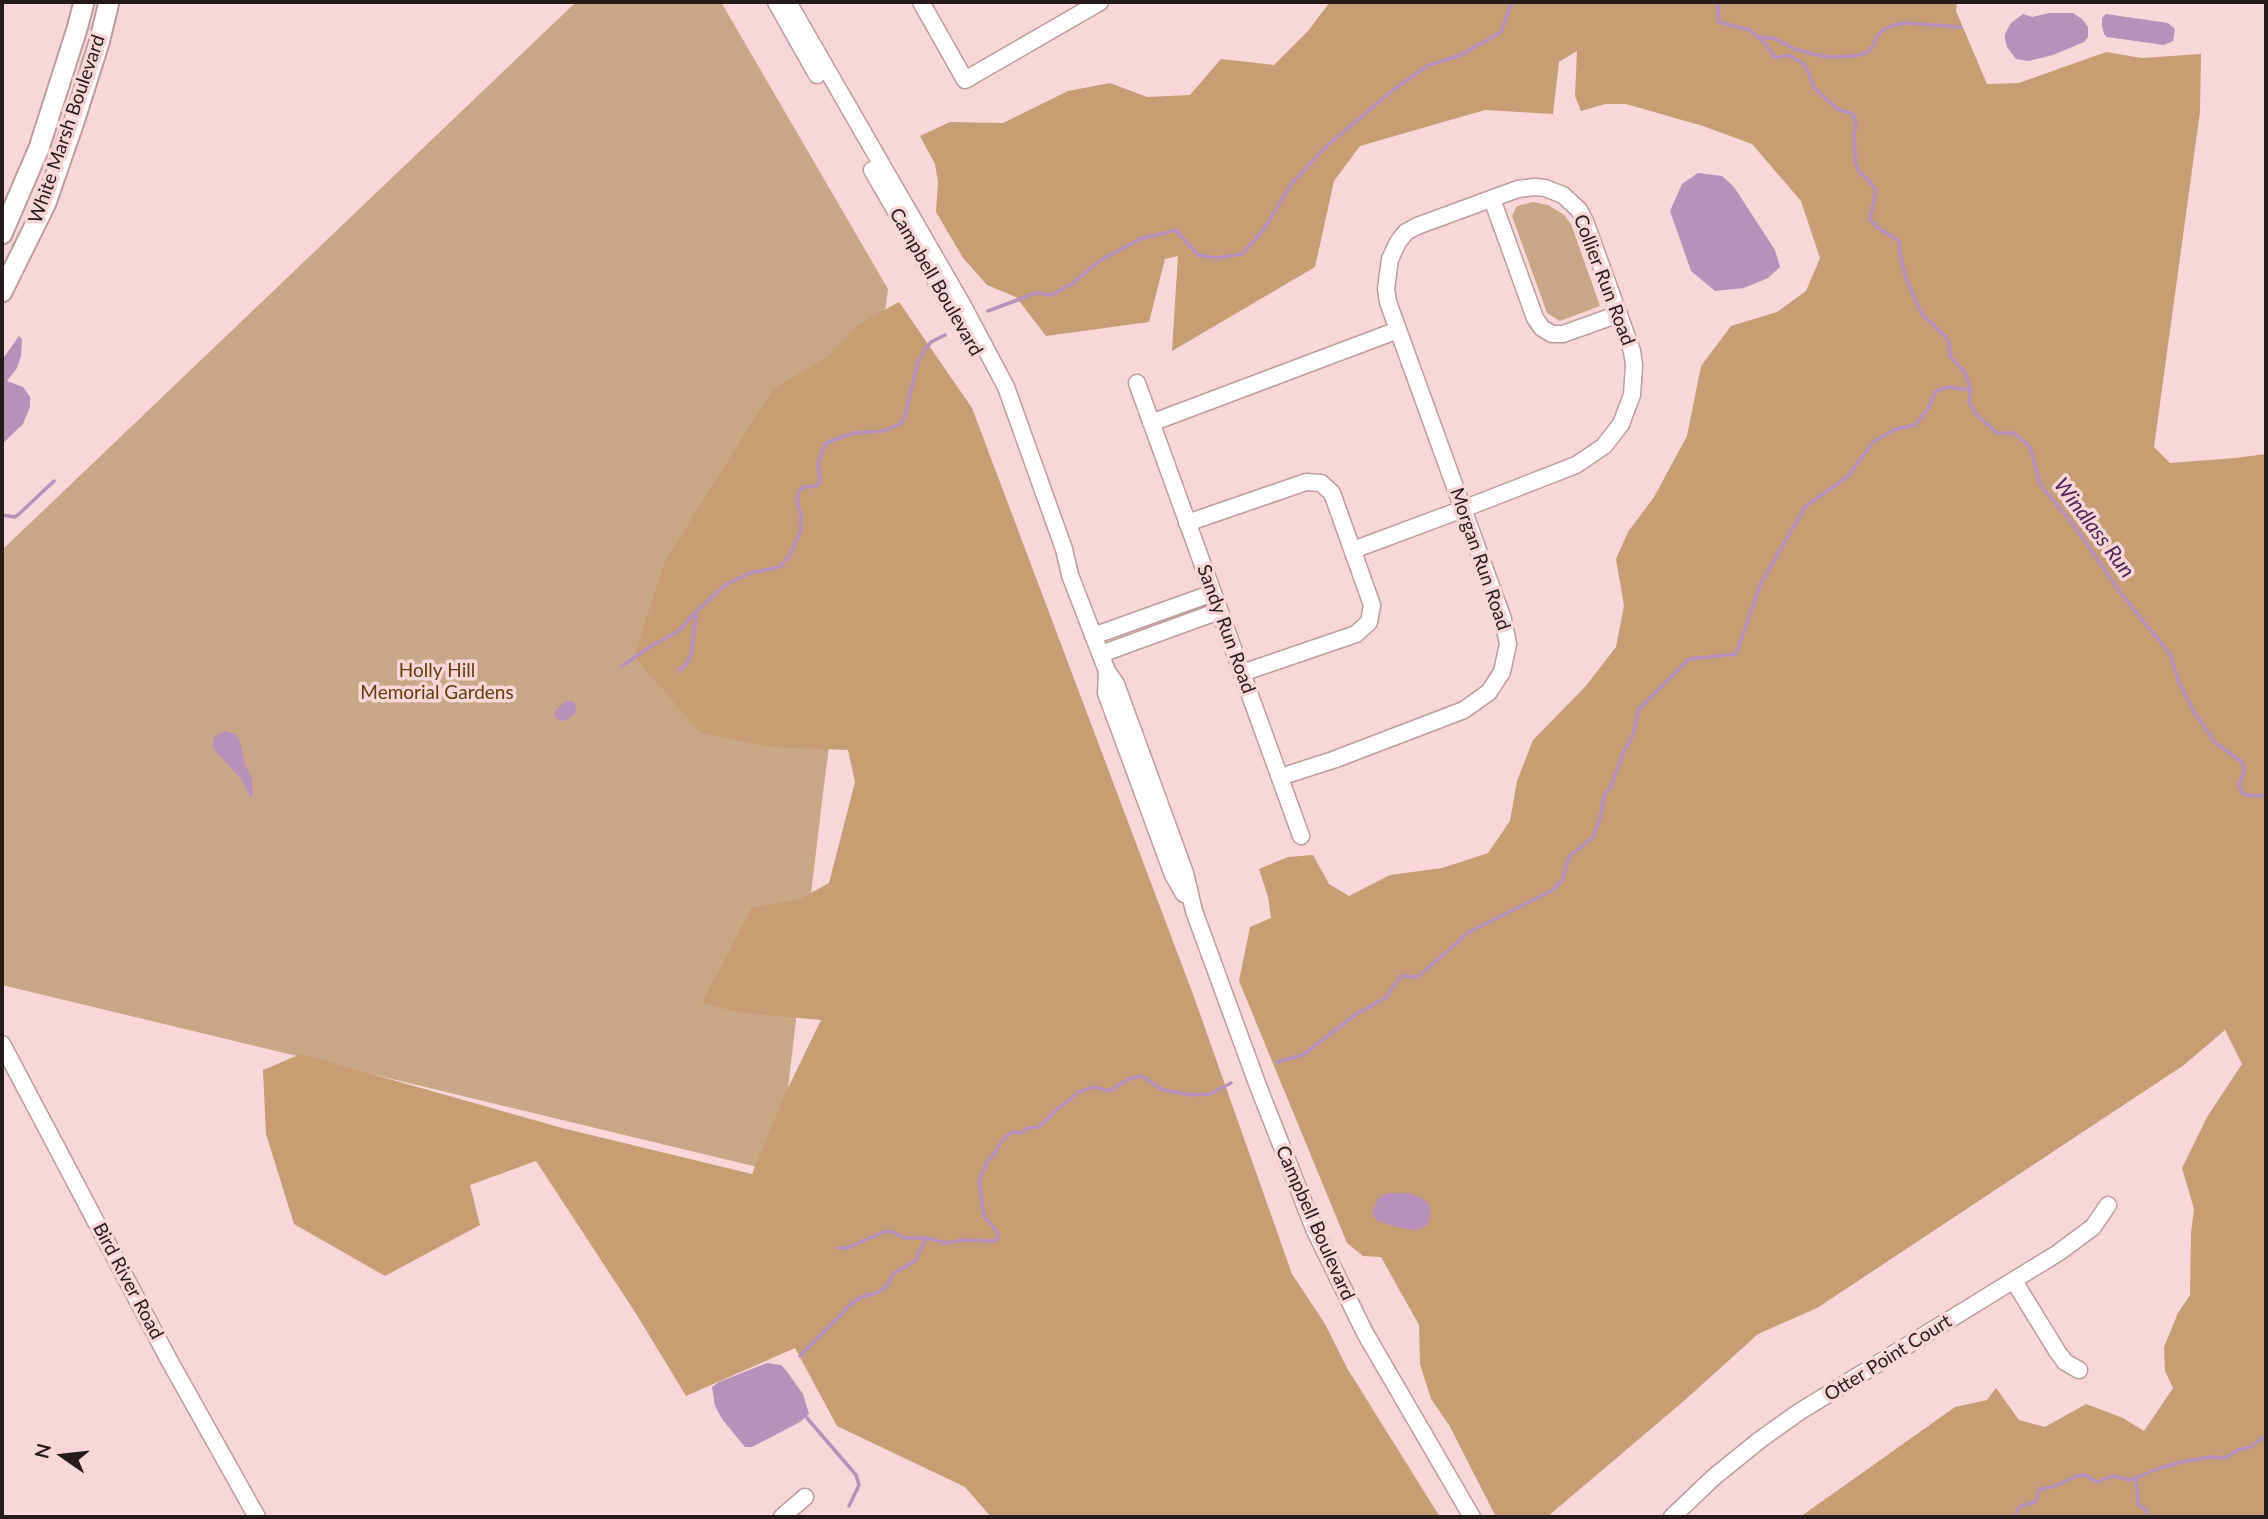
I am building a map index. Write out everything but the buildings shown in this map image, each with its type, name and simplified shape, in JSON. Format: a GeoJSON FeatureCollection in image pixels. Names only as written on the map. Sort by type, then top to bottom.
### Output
{"type":"FeatureCollection","features":[{"type":"Feature","properties":{"kind":"main road","name":"White Marsh Boulevard"},"geometry":{"type":"LineString","coordinates":[[2,234],[39,148],[78,29],[84,2]]}},
{"type":"Feature","properties":{"kind":"main road","name":"White Marsh Boulevard"},"geometry":{"type":"LineString","coordinates":[[2,292],[46,203],[95,56],[109,2]]}},
{"type":"Feature","properties":{"kind":"street","name":"Campbell Boulevard"},"geometry":{"type":"LineString","coordinates":[[776,2],[990,376],[1055,554],[1070,575]]}},
{"type":"Feature","properties":{"kind":"street","name":"Campbell Boulevard"},"geometry":{"type":"LineString","coordinates":[[788,2],[993,359],[1018,418],[1064,549],[1070,575],[1107,671],[1116,684],[1176,848],[1194,911],[1258,1086],[1323,1250],[1365,1333],[1472,1517]]}},
{"type":"Feature","properties":{"kind":"street"},"geometry":{"type":"LineString","coordinates":[[921,2],[965,80],[1095,3]]}},
{"type":"Feature","properties":{"kind":"street","name":"Collier Run Road"},"geometry":{"type":"LineString","coordinates":[[1353,550],[1576,465],[1596,453],[1612,438],[1627,410],[1634,380],[1632,351],[1585,220],[1571,201],[1554,191],[1535,187],[1518,189],[1406,232],[1390,259],[1386,289],[1398,330]]}},
{"type":"Feature","properties":{"kind":"street"},"geometry":{"type":"LineString","coordinates":[[1492,199],[1535,318],[1542,328],[1552,334],[1563,334],[1619,314]]}},
{"type":"Feature","properties":{"kind":"street"},"geometry":{"type":"LineString","coordinates":[[1151,423],[1398,330]]}},
{"type":"Feature","properties":{"kind":"street","name":"Morgan Run Road"},"geometry":{"type":"LineString","coordinates":[[1280,777],[1464,710],[1482,699],[1495,684],[1506,659],[1506,631],[1398,330]]}},
{"type":"Feature","properties":{"kind":"street","name":"Sandy Run Road"},"geometry":{"type":"LineString","coordinates":[[1137,383],[1301,836]]}},
{"type":"Feature","properties":{"kind":"street"},"geometry":{"type":"LineString","coordinates":[[1187,523],[1306,482],[1316,481],[1326,485],[1332,493],[1353,550],[1372,605],[1372,617],[1366,627],[1356,634],[1242,673]]}},
{"type":"Feature","properties":{"kind":"street"},"geometry":{"type":"LineString","coordinates":[[1093,636],[1213,593]]}},
{"type":"Feature","properties":{"kind":"street"},"geometry":{"type":"LineString","coordinates":[[1101,654],[1219,611]]}},
{"type":"Feature","properties":{"kind":"street","name":"Bird River Road"},"geometry":{"type":"LineString","coordinates":[[2,1044],[169,1360],[257,1517]]}},
{"type":"Feature","properties":{"kind":"street","name":"Otter Point Court"},"geometry":{"type":"LineString","coordinates":[[1672,1517],[1736,1459],[1800,1412],[2058,1253],[2093,1227],[2108,1205]]}},
{"type":"Feature","properties":{"kind":"street"},"geometry":{"type":"LineString","coordinates":[[2014,1281],[2057,1351],[2066,1362],[2078,1370]]}},
{"type":"Feature","properties":{"kind":"street"},"geometry":{"type":"LineString","coordinates":[[782,1517],[805,1497]]}},
{"type":"Feature","properties":{"kind":"green space","name":"Holly Hill Memorial Gardens"},"geometry":{"type":"Polygon","coordinates":[[[576,2],[721,2],[888,289],[823,793],[778,1172],[2,985],[2,550],[576,2]]]}},
{"type":"Feature","properties":{"kind":"green space"},"geometry":{"type":"Polygon","coordinates":[[[1533,202],[1548,205],[1563,214],[1571,224],[1600,306],[1560,321],[1547,313],[1512,216],[1517,206],[1533,202]]]}},
{"type":"Feature","properties":{"kind":"shaded area"},"geometry":{"type":"Polygon","coordinates":[[[1330,2],[1957,2],[1956,11],[1987,84],[2019,83],[2106,52],[2142,58],[2201,54],[2200,112],[2154,447],[2170,463],[2266,454],[2266,1517],[1800,1517],[1955,1407],[1987,1400],[1996,1388],[2019,1420],[2045,1427],[2086,1404],[2123,1418],[2144,1431],[2173,1388],[2165,1371],[2164,1347],[2178,1313],[2190,1295],[2194,1209],[2182,1168],[2207,1117],[2242,1064],[2225,1030],[2184,1065],[1817,1308],[1758,1334],[1547,1517],[1496,1517],[1449,1425],[1431,1399],[1420,1364],[1419,1325],[1381,1257],[1363,1256],[1347,1243],[1239,981],[1250,927],[1271,918],[1259,869],[1288,857],[1313,855],[1329,884],[1349,896],[1390,875],[1442,868],[1488,853],[1510,821],[1517,781],[1533,740],[1585,687],[1616,647],[1624,606],[1616,559],[1628,532],[1654,497],[1687,436],[1701,366],[1731,326],[1777,312],[1806,291],[1820,258],[1801,201],[1752,144],[1703,126],[1626,104],[1605,104],[1581,111],[1575,96],[1577,51],[1559,62],[1553,114],[1485,110],[1360,146],[1334,181],[1315,267],[1172,351],[1178,256],[1165,259],[1149,322],[1046,336],[1016,297],[987,285],[963,258],[936,212],[938,182],[935,164],[920,136],[950,122],[1003,123],[1068,91],[1110,83],[1147,97],[1190,95],[1221,59],[1274,65],[1308,31],[1330,2]]]}},
{"type":"Feature","properties":{"kind":"shaded area"},"geometry":{"type":"Polygon","coordinates":[[[2049,13],[2073,13],[2088,27],[2088,37],[2084,42],[2053,55],[2028,61],[2016,59],[2007,47],[2005,39],[2011,23],[2023,14],[2032,17],[2049,13]]]}},
{"type":"Feature","properties":{"kind":"shaded area"},"geometry":{"type":"Polygon","coordinates":[[[2106,14],[2168,23],[2175,29],[2173,41],[2164,45],[2107,37],[2102,25],[2102,18],[2106,14]]]}},
{"type":"Feature","properties":{"kind":"shaded area"},"geometry":{"type":"Polygon","coordinates":[[[1698,173],[1722,176],[1734,187],[1775,250],[1780,267],[1768,278],[1744,288],[1715,291],[1691,271],[1670,211],[1682,184],[1698,173]]]}},
{"type":"Feature","properties":{"kind":"shaded area"},"geometry":{"type":"Polygon","coordinates":[[[899,302],[972,408],[1194,997],[1292,1274],[1325,1324],[1347,1368],[1440,1517],[991,1517],[965,1487],[837,1426],[795,1348],[686,1396],[635,1312],[536,1161],[470,1185],[480,1225],[385,1276],[294,1224],[266,1134],[263,1070],[301,1054],[562,1128],[752,1174],[786,1092],[821,1020],[741,1013],[702,1003],[752,907],[798,900],[829,883],[855,782],[848,750],[768,747],[701,733],[634,657],[665,561],[773,389],[827,357],[859,324],[899,302]]]}},
{"type":"Feature","properties":{"kind":"shaded area"},"geometry":{"type":"Polygon","coordinates":[[[19,336],[22,339],[21,356],[17,368],[7,381],[23,387],[30,397],[30,407],[23,424],[2,444],[2,360],[19,336]]]}},
{"type":"Feature","properties":{"kind":"shaded area"},"geometry":{"type":"Polygon","coordinates":[[[572,701],[576,705],[575,714],[560,721],[555,717],[555,711],[564,702],[572,701]]]}},
{"type":"Feature","properties":{"kind":"shaded area"},"geometry":{"type":"Polygon","coordinates":[[[224,731],[236,734],[240,742],[245,764],[252,778],[251,798],[241,779],[213,746],[214,737],[224,731]]]}},
{"type":"Feature","properties":{"kind":"shaded area"},"geometry":{"type":"Polygon","coordinates":[[[1388,1193],[1409,1193],[1425,1200],[1430,1207],[1428,1225],[1417,1230],[1377,1221],[1373,1215],[1374,1207],[1378,1198],[1388,1193]]]}},
{"type":"Feature","properties":{"kind":"shaded area"},"geometry":{"type":"Polygon","coordinates":[[[767,1363],[781,1365],[786,1370],[803,1394],[809,1414],[800,1422],[752,1447],[745,1447],[722,1419],[715,1406],[712,1387],[767,1363]]]}},
{"type":"Feature","properties":{"kind":"waterway"},"geometry":{"type":"LineString","coordinates":[[988,311],[1036,293],[1051,295],[1072,284],[1099,261],[1140,239],[1176,230],[1198,255],[1216,258],[1242,254],[1264,229],[1292,183],[1327,146],[1393,90],[1427,66],[1461,55],[1501,32],[1512,2]]}},
{"type":"Feature","properties":{"kind":"waterway","name":"Windlass Run"},"geometry":{"type":"LineString","coordinates":[[1718,2],[1719,22],[1750,30],[1766,44],[1775,58],[1788,55],[1801,62],[1806,67],[1815,89],[1837,109],[1853,114],[1856,124],[1856,165],[1876,191],[1870,219],[1877,227],[1899,241],[1905,275],[1918,306],[1923,315],[1945,336],[1949,343],[1950,356],[1965,372],[1971,390],[1969,402],[1977,415],[1997,433],[2014,433],[2030,447],[2040,484],[2170,654],[2179,683],[2194,712],[2215,742],[2243,763],[2244,771],[2239,785],[2242,792],[2246,795],[2266,796]]}},
{"type":"Feature","properties":{"kind":"waterway"},"geometry":{"type":"LineString","coordinates":[[1760,37],[1776,39],[1795,49],[1813,54],[1829,57],[1855,56],[1866,53],[1878,35],[1894,25],[1906,23],[1960,27]]}},
{"type":"Feature","properties":{"kind":"waterway"},"geometry":{"type":"LineString","coordinates":[[622,666],[679,631],[725,585],[750,573],[780,567],[789,556],[800,533],[801,516],[797,499],[800,490],[816,486],[820,482],[818,462],[826,443],[854,433],[883,431],[900,424],[904,419],[918,362],[931,342],[945,335]]}},
{"type":"Feature","properties":{"kind":"waterway"},"geometry":{"type":"LineString","coordinates":[[1277,1062],[1303,1055],[1355,1015],[1385,998],[1401,976],[1418,977],[1469,932],[1553,890],[1562,880],[1569,857],[1593,837],[1604,796],[1632,738],[1639,709],[1689,659],[1736,654],[1761,583],[1805,507],[1848,476],[1873,442],[1896,429],[1915,425],[1928,409],[1936,391],[1948,387],[1971,390]]}},
{"type":"Feature","properties":{"kind":"waterway"},"geometry":{"type":"LineString","coordinates":[[2,515],[15,517],[54,481]]}},
{"type":"Feature","properties":{"kind":"waterway"},"geometry":{"type":"LineString","coordinates":[[679,671],[687,663],[692,651],[696,615]]}},
{"type":"Feature","properties":{"kind":"waterway"},"geometry":{"type":"LineString","coordinates":[[838,1248],[847,1248],[886,1231],[905,1238],[926,1238],[947,1243],[963,1240],[994,1241],[998,1238],[998,1233],[984,1216],[979,1181],[987,1162],[1002,1140],[1012,1132],[1021,1133],[1028,1128],[1039,1127],[1079,1092],[1094,1087],[1110,1091],[1128,1079],[1142,1076],[1160,1089],[1190,1095],[1210,1094],[1231,1083]]}},
{"type":"Feature","properties":{"kind":"waterway"},"geometry":{"type":"LineString","coordinates":[[800,1356],[851,1304],[886,1287],[894,1273],[915,1261],[926,1238]]}},
{"type":"Feature","properties":{"kind":"waterway"},"geometry":{"type":"LineString","coordinates":[[807,1418],[856,1475],[859,1485],[849,1506]]}},
{"type":"Feature","properties":{"kind":"waterway"},"geometry":{"type":"LineString","coordinates":[[2015,1517],[2021,1506],[2035,1502],[2040,1489],[2053,1487],[2077,1476],[2085,1475],[2097,1482],[2112,1476],[2130,1480],[2182,1462],[2210,1457],[2225,1458],[2238,1450],[2251,1447],[2266,1435]]}},
{"type":"Feature","properties":{"kind":"waterway"},"geometry":{"type":"LineString","coordinates":[[2136,1477],[2138,1504],[2146,1510],[2148,1517]]}}]}
